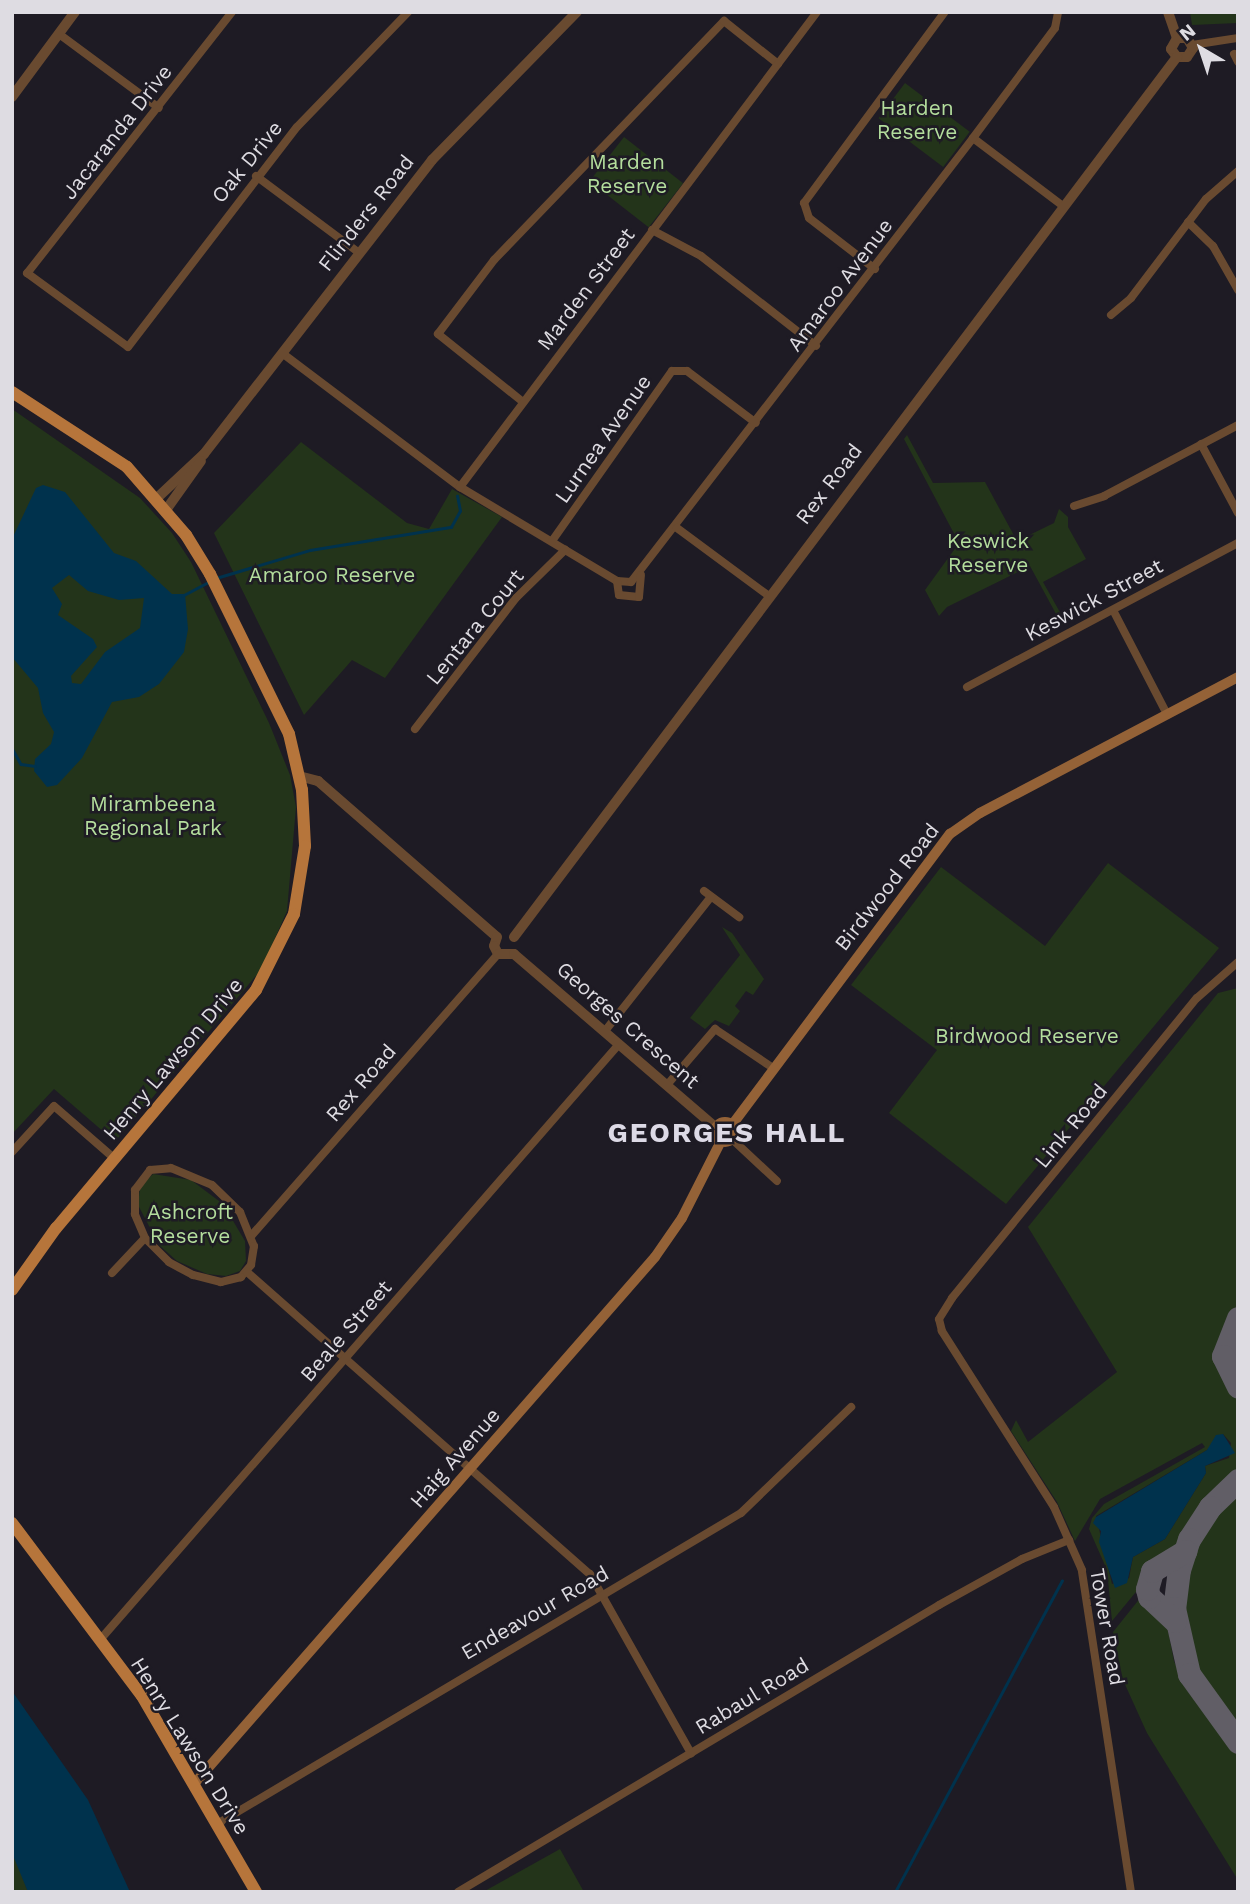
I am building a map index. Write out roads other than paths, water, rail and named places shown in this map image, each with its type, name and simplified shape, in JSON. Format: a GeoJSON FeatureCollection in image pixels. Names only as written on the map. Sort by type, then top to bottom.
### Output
{"type":"FeatureCollection","features":[{"type":"Feature","properties":{"kind":"main road","name":"Henry Lawson Drive"},"geometry":{"type":"LineString","coordinates":[[12,392],[108,452],[157,498],[213,579],[289,734],[299,776],[304,869],[281,946],[222,1035],[42,1246],[12,1290]]}},
{"type":"Feature","properties":{"kind":"main road","name":"Birdwood Road"},"geometry":{"type":"LineString","coordinates":[[732,1125],[950,834],[980,813],[1238,677]]}},
{"type":"Feature","properties":{"kind":"main road"},"geometry":{"type":"LineString","coordinates":[[722,1121],[732,1125],[727,1141],[715,1127],[722,1121]]}},
{"type":"Feature","properties":{"kind":"main road","name":"Haig Avenue"},"geometry":{"type":"LineString","coordinates":[[194,1784],[661,1250],[727,1141]]}},
{"type":"Feature","properties":{"kind":"main road","name":"Henry Lawson Drive"},"geometry":{"type":"LineString","coordinates":[[12,1522],[142,1696],[256,1892]]}},
{"type":"Feature","properties":{"kind":"street"},"geometry":{"type":"LineString","coordinates":[[12,97],[75,12]]}},
{"type":"Feature","properties":{"kind":"street","name":"Jacaranda Drive"},"geometry":{"type":"LineString","coordinates":[[128,347],[27,273],[232,12]]}},
{"type":"Feature","properties":{"kind":"street","name":"Oak Drive"},"geometry":{"type":"LineString","coordinates":[[128,347],[256,176],[343,75],[408,12]]}},
{"type":"Feature","properties":{"kind":"street","name":"Flinders Road"},"geometry":{"type":"LineString","coordinates":[[166,510],[204,454],[432,160],[577,12]]}},
{"type":"Feature","properties":{"kind":"street","name":"Marden Street"},"geometry":{"type":"LineString","coordinates":[[460,487],[817,12]]}},
{"type":"Feature","properties":{"kind":"street"},"geometry":{"type":"LineString","coordinates":[[875,269],[809,218],[804,203],[945,12]]}},
{"type":"Feature","properties":{"kind":"street","name":"Amaroo Avenue"},"geometry":{"type":"LineString","coordinates":[[282,353],[460,487],[617,581],[619,595],[639,597],[641,575],[1055,28],[1058,12]]}},
{"type":"Feature","properties":{"kind":"street"},"geometry":{"type":"LineString","coordinates":[[1168,12],[1177,38]]}},
{"type":"Feature","properties":{"kind":"street"},"geometry":{"type":"LineString","coordinates":[[523,402],[438,334],[494,261],[724,21],[778,64]]}},
{"type":"Feature","properties":{"kind":"street"},"geometry":{"type":"LineString","coordinates":[[59,34],[159,108]]}},
{"type":"Feature","properties":{"kind":"street"},"geometry":{"type":"LineString","coordinates":[[1177,38],[1186,38],[1192,45]]}},
{"type":"Feature","properties":{"kind":"street"},"geometry":{"type":"LineString","coordinates":[[1177,38],[1171,46],[1177,57],[1190,55],[1192,45]]}},
{"type":"Feature","properties":{"kind":"street"},"geometry":{"type":"LineString","coordinates":[[1192,45],[1238,38]]}},
{"type":"Feature","properties":{"kind":"street","name":"Rex Road"},"geometry":{"type":"LineString","coordinates":[[514,937],[1177,57]]}},
{"type":"Feature","properties":{"kind":"street"},"geometry":{"type":"LineString","coordinates":[[973,138],[1063,206]]}},
{"type":"Feature","properties":{"kind":"street"},"geometry":{"type":"LineString","coordinates":[[1111,315],[1130,298],[1214,190],[1238,171]]}},
{"type":"Feature","properties":{"kind":"street"},"geometry":{"type":"LineString","coordinates":[[256,176],[358,252]]}},
{"type":"Feature","properties":{"kind":"street"},"geometry":{"type":"LineString","coordinates":[[1188,222],[1213,246],[1238,290]]}},
{"type":"Feature","properties":{"kind":"street"},"geometry":{"type":"LineString","coordinates":[[652,230],[701,256],[816,346]]}},
{"type":"Feature","properties":{"kind":"street","name":"Lurnea Avenue"},"geometry":{"type":"LineString","coordinates":[[552,541],[671,372],[687,371],[756,423]]}},
{"type":"Feature","properties":{"kind":"street"},"geometry":{"type":"LineString","coordinates":[[1074,506],[1104,496],[1238,425]]}},
{"type":"Feature","properties":{"kind":"street"},"geometry":{"type":"LineString","coordinates":[[1201,444],[1238,513]]}},
{"type":"Feature","properties":{"kind":"street","name":"Flinders Road"},"geometry":{"type":"LineString","coordinates":[[157,498],[204,454]]}},
{"type":"Feature","properties":{"kind":"street"},"geometry":{"type":"LineString","coordinates":[[677,528],[769,596]]}},
{"type":"Feature","properties":{"kind":"street","name":"Keswick Street"},"geometry":{"type":"LineString","coordinates":[[967,687],[1238,543]]}},
{"type":"Feature","properties":{"kind":"street","name":"Lentara Court"},"geometry":{"type":"LineString","coordinates":[[415,729],[516,598],[565,550]]}},
{"type":"Feature","properties":{"kind":"street"},"geometry":{"type":"LineString","coordinates":[[617,581],[631,582],[641,575]]}},
{"type":"Feature","properties":{"kind":"street"},"geometry":{"type":"LineString","coordinates":[[1113,610],[1167,714]]}},
{"type":"Feature","properties":{"kind":"street"},"geometry":{"type":"LineString","coordinates":[[299,776],[318,781],[496,937]]}},
{"type":"Feature","properties":{"kind":"street"},"geometry":{"type":"LineString","coordinates":[[704,891],[739,917]]}},
{"type":"Feature","properties":{"kind":"street"},"geometry":{"type":"LineString","coordinates":[[606,1031],[711,897]]}},
{"type":"Feature","properties":{"kind":"street"},"geometry":{"type":"LineString","coordinates":[[508,933],[514,937],[518,945],[514,954],[498,954],[494,946],[496,937],[508,933]]}},
{"type":"Feature","properties":{"kind":"street","name":"Rex Road"},"geometry":{"type":"LineString","coordinates":[[252,1235],[498,954]]}},
{"type":"Feature","properties":{"kind":"street","name":"Georges Crescent"},"geometry":{"type":"LineString","coordinates":[[514,954],[715,1127]]}},
{"type":"Feature","properties":{"kind":"street","name":"Link Road"},"geometry":{"type":"LineString","coordinates":[[940,1319],[952,1298],[1197,998],[1238,962]]}},
{"type":"Feature","properties":{"kind":"street"},"geometry":{"type":"LineString","coordinates":[[667,1085],[715,1029],[773,1068]]}},
{"type":"Feature","properties":{"kind":"street","name":"Beale Street"},"geometry":{"type":"LineString","coordinates":[[99,1641],[619,1044]]}},
{"type":"Feature","properties":{"kind":"street"},"geometry":{"type":"LineString","coordinates":[[12,1152],[54,1106],[115,1159]]}},
{"type":"Feature","properties":{"kind":"street"},"geometry":{"type":"LineString","coordinates":[[727,1141],[777,1181]]}},
{"type":"Feature","properties":{"kind":"street"},"geometry":{"type":"LineString","coordinates":[[160,1168],[180,1170],[212,1185],[234,1205],[252,1235],[254,1257],[247,1272],[235,1280],[207,1280],[169,1262],[145,1238],[135,1214],[135,1190],[145,1174],[160,1168]]}},
{"type":"Feature","properties":{"kind":"street"},"geometry":{"type":"LineString","coordinates":[[112,1273],[145,1238]]}},
{"type":"Feature","properties":{"kind":"street"},"geometry":{"type":"LineString","coordinates":[[247,1272],[586,1569],[603,1594],[691,1753]]}},
{"type":"Feature","properties":{"kind":"street","name":"Tower Road"},"geometry":{"type":"LineString","coordinates":[[940,1319],[942,1331],[1054,1507],[1069,1540],[1084,1585],[1131,1892]]}},
{"type":"Feature","properties":{"kind":"street","name":"Endeavour Road"},"geometry":{"type":"LineString","coordinates":[[217,1824],[749,1507],[850,1408]]}},
{"type":"Feature","properties":{"kind":"street","name":"Rabaul Road"},"geometry":{"type":"LineString","coordinates":[[458,1892],[939,1605],[1023,1559],[1069,1540]]}},
{"type":"Feature","properties":{"kind":"water"},"geometry":{"type":"Polygon","coordinates":[[[43,485],[65,492],[114,553],[136,561],[172,594],[185,594],[188,629],[184,652],[159,684],[139,697],[112,702],[82,758],[57,785],[47,787],[34,771],[35,759],[51,744],[54,732],[43,713],[38,688],[12,657],[12,539],[36,488],[43,485]],[[69,575],[52,588],[62,604],[58,615],[93,639],[97,647],[71,676],[72,683],[81,684],[105,652],[140,628],[144,598],[119,600],[88,591],[69,575]]]}},
{"type":"Feature","properties":{"kind":"water"},"geometry":{"type":"Polygon","coordinates":[[[1223,1434],[1235,1453],[1205,1466],[1206,1473],[1165,1539],[1133,1557],[1127,1583],[1115,1588],[1099,1542],[1101,1531],[1093,1523],[1096,1517],[1207,1450],[1216,1435],[1223,1434]]]}},
{"type":"Feature","properties":{"kind":"water"},"geometry":{"type":"Polygon","coordinates":[[[12,1691],[88,1800],[130,1892],[28,1892],[12,1853],[12,1691]]]}},
{"type":"Feature","properties":{"kind":"waterway"},"geometry":{"type":"LineString","coordinates":[[216,578],[310,550],[451,527],[460,511],[457,496]]}},
{"type":"Feature","properties":{"kind":"waterway"},"geometry":{"type":"LineString","coordinates":[[182,596],[210,581]]}},
{"type":"Feature","properties":{"kind":"waterway"},"geometry":{"type":"LineString","coordinates":[[12,748],[21,764],[35,766]]}},
{"type":"Feature","properties":{"kind":"waterway"},"geometry":{"type":"LineString","coordinates":[[895,1892],[1062,1581]]}},
{"type":"Feature","properties":{"kind":"district","name":"GEORGES HALL"},"geometry":{"type":"Point","coordinates":[727,1133]}},
{"type":"Feature","properties":{"kind":"park label","name":"Harden Reserve"},"geometry":{"type":"Point","coordinates":[917,120]}},
{"type":"Feature","properties":{"kind":"park label","name":"Marden Reserve"},"geometry":{"type":"Point","coordinates":[627,174]}},
{"type":"Feature","properties":{"kind":"park label","name":"Keswick Reserve"},"geometry":{"type":"Point","coordinates":[988,553]}},
{"type":"Feature","properties":{"kind":"park label","name":"Amaroo Reserve"},"geometry":{"type":"Point","coordinates":[332,575]}},
{"type":"Feature","properties":{"kind":"park label","name":"Mirambeena Regional Park"},"geometry":{"type":"Point","coordinates":[153,816]}},
{"type":"Feature","properties":{"kind":"park label","name":"Birdwood Reserve"},"geometry":{"type":"Point","coordinates":[1027,1036]}},
{"type":"Feature","properties":{"kind":"park label","name":"Ashcroft Reserve"},"geometry":{"type":"Point","coordinates":[190,1224]}}]}
